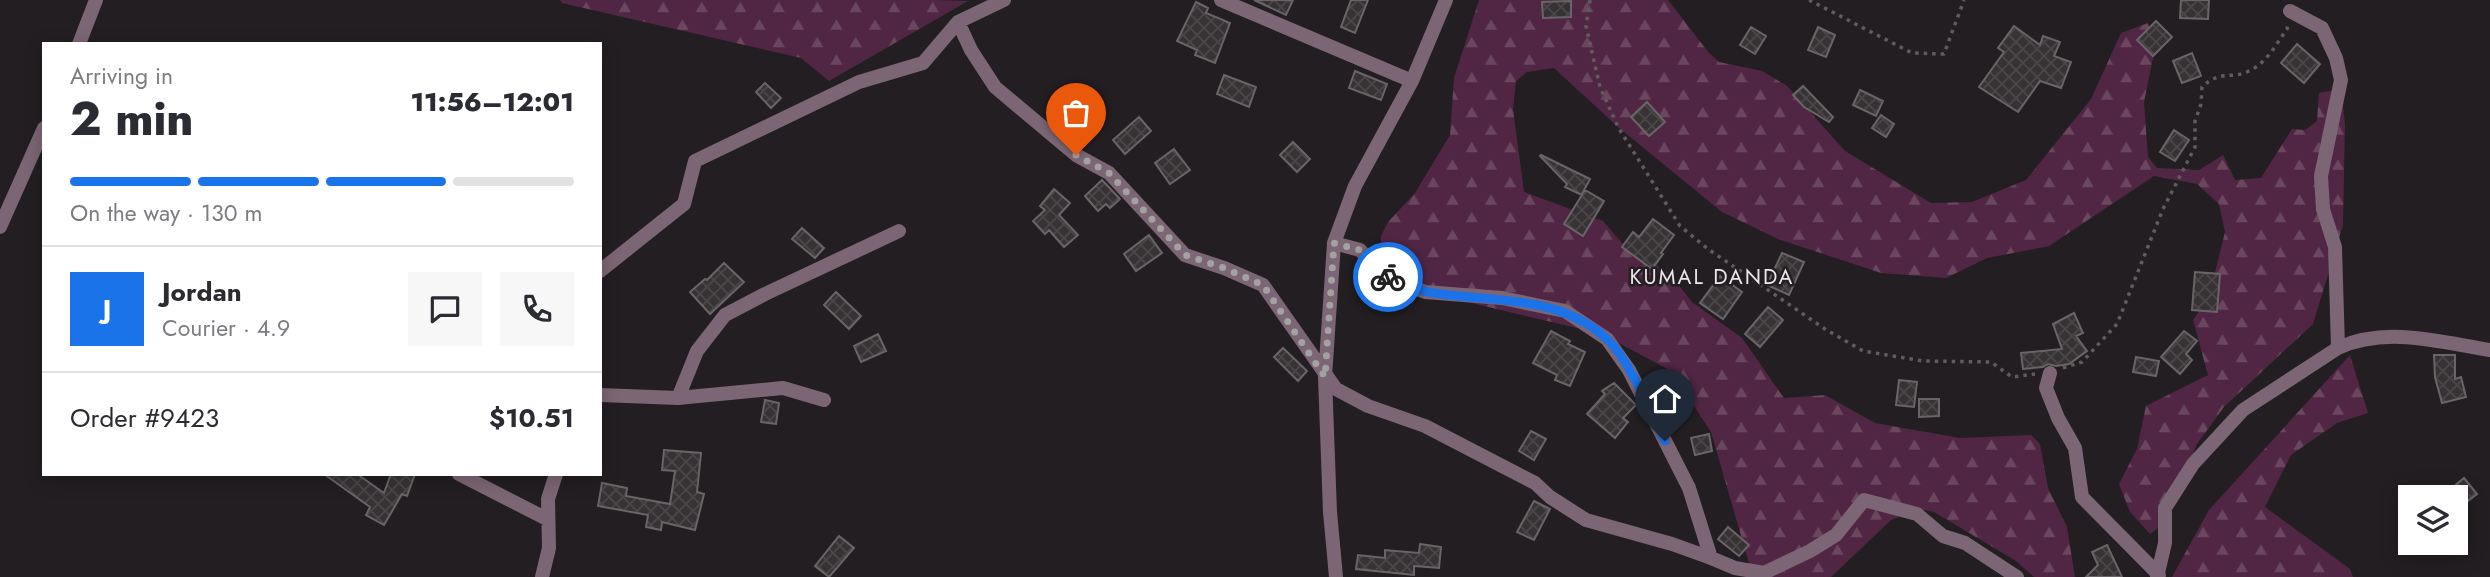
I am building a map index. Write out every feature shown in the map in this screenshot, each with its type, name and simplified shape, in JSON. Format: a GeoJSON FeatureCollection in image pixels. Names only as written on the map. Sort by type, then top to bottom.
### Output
{"type":"FeatureCollection","features":[{"type":"Feature","properties":{"kind":"street"},"geometry":{"type":"LineString","coordinates":[[80,42],[96,0]]}},
{"type":"Feature","properties":{"kind":"street"},"geometry":{"type":"LineString","coordinates":[[602,269],[684,204],[695,161],[859,82],[923,63],[958,22],[1004,0]]}},
{"type":"Feature","properties":{"kind":"street"},"geometry":{"type":"LineString","coordinates":[[1221,0],[1412,81]]}},
{"type":"Feature","properties":{"kind":"street"},"geometry":{"type":"LineString","coordinates":[[1336,577],[1330,512],[1325,377],[1334,243],[1355,186],[1412,81],[1446,0]]}},
{"type":"Feature","properties":{"kind":"street"},"geometry":{"type":"LineString","coordinates":[[2290,11],[2322,28],[2336,58],[2341,80],[2321,176],[2323,209],[2335,247],[2338,348]]}},
{"type":"Feature","properties":{"kind":"street"},"geometry":{"type":"LineString","coordinates":[[958,22],[971,50],[995,87],[1076,155],[1109,173],[1185,255],[1263,285],[1325,377],[1346,395],[1425,426],[1535,483],[1550,497],[1586,520],[1659,540],[1735,568],[1764,573],[1810,551],[1836,535],[1864,500],[1917,514],[1943,536],[1965,543],[2017,577]]}},
{"type":"Feature","properties":{"kind":"street"},"geometry":{"type":"LineString","coordinates":[[0,227],[42,132]]}},
{"type":"Feature","properties":{"kind":"street"},"geometry":{"type":"LineString","coordinates":[[678,398],[697,351],[724,315],[899,231]]}},
{"type":"Feature","properties":{"kind":"street"},"geometry":{"type":"LineString","coordinates":[[1334,243],[1360,250],[1383,275],[1425,292],[1502,298],[1565,311],[1607,339],[1629,370],[1689,488],[1711,558]]}},
{"type":"Feature","properties":{"kind":"street"},"geometry":{"type":"LineString","coordinates":[[2158,576],[2165,543],[2165,508],[2193,464],[2243,410],[2338,348],[2354,341],[2375,337],[2402,337],[2490,350]]}},
{"type":"Feature","properties":{"kind":"street"},"geometry":{"type":"LineString","coordinates":[[2050,373],[2046,388],[2058,418],[2075,448],[2082,497],[2158,576]]}},
{"type":"Feature","properties":{"kind":"street"},"geometry":{"type":"LineString","coordinates":[[602,396],[678,398],[783,388],[824,400]]}},
{"type":"Feature","properties":{"kind":"street"},"geometry":{"type":"LineString","coordinates":[[463,476],[547,519]]}},
{"type":"Feature","properties":{"kind":"street"},"geometry":{"type":"LineString","coordinates":[[541,577],[549,548],[548,499],[555,476]]}},
{"type":"Feature","properties":{"kind":"path"},"geometry":{"type":"LineString","coordinates":[[1590,0],[1586,26],[1601,87],[1618,127],[1680,226],[1825,329],[1863,351],[1923,361],[1991,362],[2012,377],[2050,373],[2082,362],[2117,324],[2163,209],[2195,147],[2195,121],[2201,104],[2202,88],[2213,77],[2247,73],[2265,60],[2287,29],[2290,11]]}},
{"type":"Feature","properties":{"kind":"path"},"geometry":{"type":"LineString","coordinates":[[1809,0],[1912,53],[1944,54],[1964,0]]}},
{"type":"Feature","properties":{"kind":"green space"},"geometry":{"type":"Polygon","coordinates":[[[560,0],[968,1],[829,81],[801,58],[562,3],[560,0]]]}},
{"type":"Feature","properties":{"kind":"green space"},"geometry":{"type":"Polygon","coordinates":[[[1479,0],[1668,0],[1719,62],[1762,71],[1787,86],[1845,151],[1931,203],[1972,202],[2026,180],[2091,99],[2121,33],[2148,23],[2155,48],[2144,102],[2148,157],[2157,168],[2199,170],[2223,155],[2235,180],[2261,178],[2292,129],[2305,130],[2317,121],[2319,93],[2341,89],[2345,124],[2343,225],[2313,324],[2224,407],[2197,444],[2163,524],[2150,534],[2130,512],[2119,484],[2137,449],[2146,406],[2208,375],[2193,320],[2209,297],[2225,232],[2219,204],[2197,184],[2154,176],[2049,246],[1987,258],[1946,278],[1881,273],[1778,239],[1722,212],[1618,127],[1554,68],[1527,72],[1516,81],[1513,109],[1524,192],[1603,221],[1622,243],[1670,274],[1692,302],[1742,338],[1784,398],[1825,395],[1875,423],[1960,438],[2031,435],[2040,444],[2048,488],[2067,527],[2075,577],[2034,577],[2016,561],[1934,512],[1919,509],[1891,520],[1831,577],[1758,577],[1751,570],[1711,432],[1671,371],[1602,334],[1425,292],[1381,263],[1381,236],[1388,222],[1415,193],[1450,135],[1454,78],[1479,0]]]}},
{"type":"Feature","properties":{"kind":"green space"},"geometry":{"type":"Polygon","coordinates":[[[2350,355],[2368,413],[2337,423],[2291,455],[2265,507],[2350,569],[2353,577],[2172,577],[2209,510],[2350,355]]]}},
{"type":"Feature","properties":{"kind":"building"},"geometry":{"type":"Polygon","coordinates":[[[1254,0],[1293,0],[1286,15],[1254,0]]]}},
{"type":"Feature","properties":{"kind":"building"},"geometry":{"type":"Polygon","coordinates":[[[1351,0],[1368,0],[1355,33],[1341,27],[1351,0]]]}},
{"type":"Feature","properties":{"kind":"building"},"geometry":{"type":"Polygon","coordinates":[[[2181,0],[2209,0],[2208,19],[2180,18],[2181,0]]]}},
{"type":"Feature","properties":{"kind":"building"},"geometry":{"type":"Polygon","coordinates":[[[1571,1],[1571,17],[1543,18],[1542,2],[1571,1]]]}},
{"type":"Feature","properties":{"kind":"building"},"geometry":{"type":"Polygon","coordinates":[[[1196,2],[1208,8],[1206,13],[1230,23],[1215,63],[1195,55],[1197,50],[1177,41],[1196,2]]]}},
{"type":"Feature","properties":{"kind":"building"},"geometry":{"type":"Polygon","coordinates":[[[2156,21],[2172,37],[2153,56],[2137,40],[2156,21]]]}},
{"type":"Feature","properties":{"kind":"building"},"geometry":{"type":"Polygon","coordinates":[[[2014,26],[2040,45],[2043,36],[2060,42],[2054,56],[2071,62],[2061,88],[2040,81],[2018,112],[1979,87],[2004,52],[1998,48],[2014,26]]]}},
{"type":"Feature","properties":{"kind":"building"},"geometry":{"type":"Polygon","coordinates":[[[1751,27],[1766,36],[1755,54],[1740,45],[1751,27]]]}},
{"type":"Feature","properties":{"kind":"building"},"geometry":{"type":"Polygon","coordinates":[[[1818,27],[1835,35],[1826,57],[1808,50],[1818,27]]]}},
{"type":"Feature","properties":{"kind":"building"},"geometry":{"type":"Polygon","coordinates":[[[2297,44],[2320,64],[2304,83],[2281,63],[2297,44]]]}},
{"type":"Feature","properties":{"kind":"building"},"geometry":{"type":"Polygon","coordinates":[[[2192,53],[2201,76],[2182,83],[2173,61],[2192,53]]]}},
{"type":"Feature","properties":{"kind":"building"},"geometry":{"type":"Polygon","coordinates":[[[1355,71],[1387,84],[1381,100],[1349,88],[1355,71]]]}},
{"type":"Feature","properties":{"kind":"building"},"geometry":{"type":"Polygon","coordinates":[[[1224,75],[1256,87],[1249,107],[1217,94],[1224,75]]]}},
{"type":"Feature","properties":{"kind":"building"},"geometry":{"type":"Polygon","coordinates":[[[765,83],[781,98],[771,108],[756,92],[765,83]]]}},
{"type":"Feature","properties":{"kind":"building"},"geometry":{"type":"Polygon","coordinates":[[[1803,86],[1833,117],[1829,122],[1804,107],[1793,95],[1803,86]]]}},
{"type":"Feature","properties":{"kind":"building"},"geometry":{"type":"Polygon","coordinates":[[[1860,90],[1883,101],[1876,116],[1853,105],[1860,90]]]}},
{"type":"Feature","properties":{"kind":"building"},"geometry":{"type":"Polygon","coordinates":[[[1647,102],[1665,122],[1649,136],[1631,117],[1647,102]]]}},
{"type":"Feature","properties":{"kind":"building"},"geometry":{"type":"Polygon","coordinates":[[[1881,115],[1894,124],[1886,137],[1872,128],[1881,115]]]}},
{"type":"Feature","properties":{"kind":"building"},"geometry":{"type":"Polygon","coordinates":[[[1139,117],[1151,131],[1125,154],[1113,140],[1139,117]]]}},
{"type":"Feature","properties":{"kind":"building"},"geometry":{"type":"Polygon","coordinates":[[[2174,130],[2189,140],[2175,161],[2160,152],[2174,130]]]}},
{"type":"Feature","properties":{"kind":"building"},"geometry":{"type":"Polygon","coordinates":[[[1293,142],[1310,159],[1297,172],[1280,155],[1293,142]]]}},
{"type":"Feature","properties":{"kind":"building"},"geometry":{"type":"Polygon","coordinates":[[[1174,149],[1190,170],[1170,184],[1155,163],[1174,149]]]}},
{"type":"Feature","properties":{"kind":"building"},"geometry":{"type":"Polygon","coordinates":[[[1541,155],[1590,179],[1582,194],[1585,190],[1604,201],[1583,236],[1564,224],[1582,195],[1565,187],[1567,184],[1541,155]]]}},
{"type":"Feature","properties":{"kind":"building"},"geometry":{"type":"Polygon","coordinates":[[[1102,180],[1120,199],[1110,208],[1106,204],[1098,211],[1085,196],[1102,180]]]}},
{"type":"Feature","properties":{"kind":"building"},"geometry":{"type":"Polygon","coordinates":[[[1054,189],[1070,203],[1059,215],[1078,235],[1064,247],[1049,230],[1045,234],[1033,221],[1045,210],[1040,206],[1054,189]]]}},
{"type":"Feature","properties":{"kind":"building"},"geometry":{"type":"Polygon","coordinates":[[[1653,219],[1674,235],[1652,269],[1622,247],[1633,232],[1639,237],[1653,219]]]}},
{"type":"Feature","properties":{"kind":"building"},"geometry":{"type":"Polygon","coordinates":[[[802,228],[824,248],[815,258],[792,239],[802,228]]]}},
{"type":"Feature","properties":{"kind":"building"},"geometry":{"type":"Polygon","coordinates":[[[1149,235],[1162,253],[1136,271],[1124,254],[1149,235]]]}},
{"type":"Feature","properties":{"kind":"building"},"geometry":{"type":"Polygon","coordinates":[[[1782,253],[1804,262],[1789,295],[1767,285],[1782,253]]]}},
{"type":"Feature","properties":{"kind":"building"},"geometry":{"type":"Polygon","coordinates":[[[724,263],[744,282],[710,314],[690,292],[724,263]]]}},
{"type":"Feature","properties":{"kind":"building"},"geometry":{"type":"Polygon","coordinates":[[[2195,272],[2220,274],[2217,312],[2192,310],[2195,272]]]}},
{"type":"Feature","properties":{"kind":"building"},"geometry":{"type":"Polygon","coordinates":[[[1720,276],[1742,292],[1723,319],[1700,303],[1720,276]]]}},
{"type":"Feature","properties":{"kind":"building"},"geometry":{"type":"Polygon","coordinates":[[[836,292],[861,316],[849,329],[824,305],[836,292]]]}},
{"type":"Feature","properties":{"kind":"building"},"geometry":{"type":"Polygon","coordinates":[[[1768,307],[1783,320],[1760,347],[1745,334],[1768,307]]]}},
{"type":"Feature","properties":{"kind":"building"},"geometry":{"type":"Polygon","coordinates":[[[2074,313],[2083,333],[2076,336],[2087,351],[2069,364],[2048,364],[2023,369],[2021,353],[2062,349],[2053,324],[2074,313]]]}},
{"type":"Feature","properties":{"kind":"building"},"geometry":{"type":"Polygon","coordinates":[[[1551,331],[1570,341],[1568,344],[1585,352],[1570,386],[1555,380],[1557,375],[1533,363],[1551,331]]]}},
{"type":"Feature","properties":{"kind":"building"},"geometry":{"type":"Polygon","coordinates":[[[2184,331],[2197,341],[2186,354],[2192,360],[2180,374],[2161,357],[2184,331]]]}},
{"type":"Feature","properties":{"kind":"building"},"geometry":{"type":"Polygon","coordinates":[[[878,334],[886,351],[861,362],[854,346],[878,334]]]}},
{"type":"Feature","properties":{"kind":"building"},"geometry":{"type":"Polygon","coordinates":[[[1283,348],[1307,371],[1298,381],[1274,357],[1283,348]]]}},
{"type":"Feature","properties":{"kind":"building"},"geometry":{"type":"Polygon","coordinates":[[[2434,355],[2455,355],[2455,379],[2461,377],[2466,397],[2442,403],[2435,377],[2434,355]]]}},
{"type":"Feature","properties":{"kind":"building"},"geometry":{"type":"Polygon","coordinates":[[[2136,357],[2159,361],[2156,376],[2133,372],[2136,357]]]}},
{"type":"Feature","properties":{"kind":"building"},"geometry":{"type":"Polygon","coordinates":[[[1899,380],[1917,382],[1914,407],[1896,405],[1899,380]]]}},
{"type":"Feature","properties":{"kind":"building"},"geometry":{"type":"Polygon","coordinates":[[[1614,383],[1636,405],[1623,418],[1628,422],[1615,438],[1587,414],[1605,394],[1602,391],[1614,383]]]}},
{"type":"Feature","properties":{"kind":"building"},"geometry":{"type":"Polygon","coordinates":[[[1919,399],[1939,399],[1939,416],[1919,417],[1919,399]]]}},
{"type":"Feature","properties":{"kind":"building"},"geometry":{"type":"Polygon","coordinates":[[[765,400],[779,403],[776,424],[761,422],[765,400]]]}},
{"type":"Feature","properties":{"kind":"building"},"geometry":{"type":"Polygon","coordinates":[[[1531,431],[1546,439],[1534,460],[1519,451],[1531,431]]]}},
{"type":"Feature","properties":{"kind":"building"},"geometry":{"type":"Polygon","coordinates":[[[1709,434],[1712,451],[1695,455],[1691,438],[1709,434]]]}},
{"type":"Feature","properties":{"kind":"building"},"geometry":{"type":"Polygon","coordinates":[[[664,450],[701,453],[697,492],[704,494],[695,530],[662,522],[661,530],[646,527],[648,515],[598,506],[602,483],[627,488],[626,496],[670,504],[675,471],[662,470],[664,450]]]}},
{"type":"Feature","properties":{"kind":"building"},"geometry":{"type":"Polygon","coordinates":[[[327,476],[360,476],[384,493],[390,476],[414,476],[407,496],[402,494],[384,525],[366,515],[370,507],[327,476]]]}},
{"type":"Feature","properties":{"kind":"building"},"geometry":{"type":"Polygon","coordinates":[[[2464,478],[2477,494],[2468,501],[2468,485],[2456,485],[2464,478]]]}},
{"type":"Feature","properties":{"kind":"building"},"geometry":{"type":"Polygon","coordinates":[[[1534,501],[1550,509],[1534,540],[1517,532],[1534,501]]]}},
{"type":"Feature","properties":{"kind":"building"},"geometry":{"type":"Polygon","coordinates":[[[1728,527],[1749,545],[1739,556],[1718,539],[1728,527]]]}},
{"type":"Feature","properties":{"kind":"building"},"geometry":{"type":"Polygon","coordinates":[[[839,536],[854,548],[829,577],[815,566],[839,536]]]}},
{"type":"Feature","properties":{"kind":"building"},"geometry":{"type":"Polygon","coordinates":[[[1420,544],[1441,547],[1439,568],[1414,566],[1414,575],[1356,569],[1358,555],[1385,558],[1385,550],[1419,553],[1420,544]]]}},
{"type":"Feature","properties":{"kind":"building"},"geometry":{"type":"Polygon","coordinates":[[[2107,545],[2122,577],[2086,577],[2098,565],[2092,552],[2107,545]]]}},
{"type":"Feature","properties":{"kind":"way so far"},"geometry":{"type":"LineString","coordinates":[[1076,155],[1109,173],[1185,255],[1263,285],[1325,377],[1334,243],[1360,250],[1388,277]]}},
{"type":"Feature","properties":{"kind":"district","name":"KUMAL DANDA"},"geometry":{"type":"Point","coordinates":[1712,277]}},
{"type":"Feature","properties":{"kind":"route"},"geometry":{"type":"LineString","coordinates":[[1388,277],[1425,292],[1502,298],[1565,311],[1607,339],[1629,370],[1665,441]]}}]}
